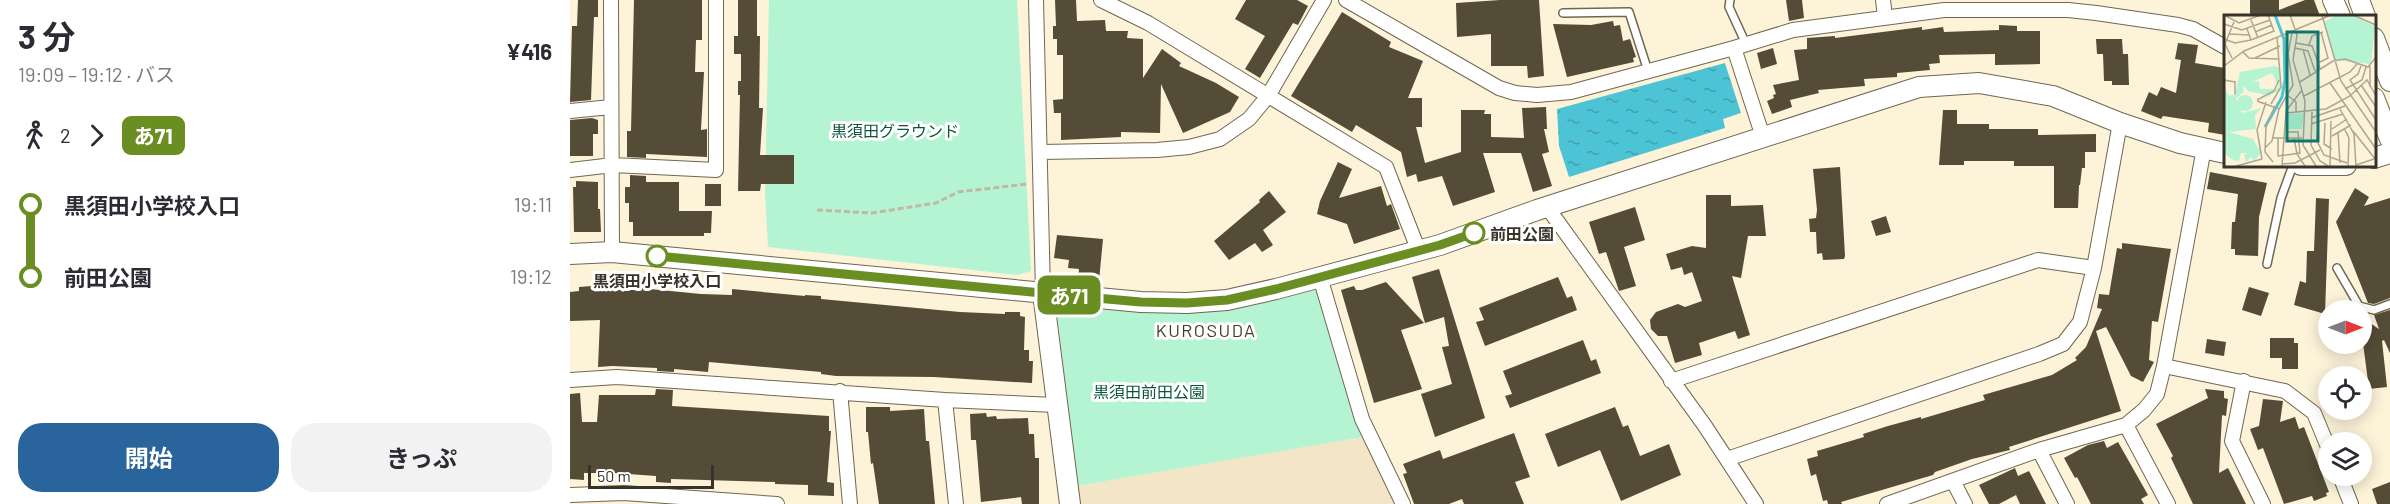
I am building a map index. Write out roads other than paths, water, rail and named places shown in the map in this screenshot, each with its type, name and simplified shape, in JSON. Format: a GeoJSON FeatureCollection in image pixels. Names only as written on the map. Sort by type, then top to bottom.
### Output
{"type":"FeatureCollection","features":[{"type":"Feature","properties":{"kind":"street"},"geometry":{"type":"LineString","coordinates":[[611,0],[612,252]]}},
{"type":"Feature","properties":{"kind":"street"},"geometry":{"type":"LineString","coordinates":[[570,170],[613,165],[716,170],[716,0]]}},
{"type":"Feature","properties":{"kind":"street"},"geometry":{"type":"LineString","coordinates":[[1036,0],[1043,293],[1070,504]]}},
{"type":"Feature","properties":{"kind":"street"},"geometry":{"type":"LineString","coordinates":[[1101,0],[1148,23],[1386,166],[1418,249]]}},
{"type":"Feature","properties":{"kind":"street"},"geometry":{"type":"LineString","coordinates":[[1040,152],[1189,147],[1220,139],[1249,119],[1268,96],[1324,0]]}},
{"type":"Feature","properties":{"kind":"street"},"geometry":{"type":"LineString","coordinates":[[1346,0],[1499,88],[1515,93],[1545,95],[1571,92],[1648,72],[1792,30],[1944,10],[2068,10],[2178,25],[2200,32],[2224,46]]}},
{"type":"Feature","properties":{"kind":"street"},"geometry":{"type":"LineString","coordinates":[[1883,0],[1885,17]]}},
{"type":"Feature","properties":{"kind":"street"},"geometry":{"type":"LineString","coordinates":[[2333,0],[2340,15]]}},
{"type":"Feature","properties":{"kind":"street"},"geometry":{"type":"LineString","coordinates":[[2359,0],[2365,15]]}},
{"type":"Feature","properties":{"kind":"street"},"geometry":{"type":"LineString","coordinates":[[2375,43],[2390,81]]}},
{"type":"Feature","properties":{"kind":"street"},"geometry":{"type":"LineString","coordinates":[[1740,46],[1763,136]]}},
{"type":"Feature","properties":{"kind":"street"},"geometry":{"type":"LineString","coordinates":[[570,255],[612,252],[1141,302],[1187,303],[1227,300],[1440,245],[1547,207],[1919,87],[1979,83],[2053,96],[2120,123],[2180,143],[2224,153]]}},
{"type":"Feature","properties":{"kind":"street"},"geometry":{"type":"LineString","coordinates":[[2375,103],[2390,139]]}},
{"type":"Feature","properties":{"kind":"street"},"geometry":{"type":"LineString","coordinates":[[570,111],[611,107]]}},
{"type":"Feature","properties":{"kind":"street"},"geometry":{"type":"LineString","coordinates":[[1727,459],[2063,344],[2080,322],[2094,268],[2120,123]]}},
{"type":"Feature","properties":{"kind":"street"},"geometry":{"type":"LineString","coordinates":[[1887,504],[2039,450],[2126,425],[2144,410],[2157,394],[2164,366],[2204,148]]}},
{"type":"Feature","properties":{"kind":"street"},"geometry":{"type":"LineString","coordinates":[[2375,157],[2390,153]]}},
{"type":"Feature","properties":{"kind":"street"},"geometry":{"type":"LineString","coordinates":[[1547,207],[1727,459],[1756,504]]}},
{"type":"Feature","properties":{"kind":"street"},"geometry":{"type":"LineString","coordinates":[[1671,381],[2038,260],[2094,268]]}},
{"type":"Feature","properties":{"kind":"street"},"geometry":{"type":"LineString","coordinates":[[1320,277],[1362,419],[1403,504]]}},
{"type":"Feature","properties":{"kind":"street"},"geometry":{"type":"LineString","coordinates":[[2164,366],[2285,391],[2314,413],[2322,432]]}},
{"type":"Feature","properties":{"kind":"street"},"geometry":{"type":"LineString","coordinates":[[570,380],[617,377],[945,400],[1056,405]]}},
{"type":"Feature","properties":{"kind":"street"},"geometry":{"type":"LineString","coordinates":[[2244,381],[2232,441],[2263,504]]}},
{"type":"Feature","properties":{"kind":"street"},"geometry":{"type":"LineString","coordinates":[[840,392],[850,504]]}},
{"type":"Feature","properties":{"kind":"street"},"geometry":{"type":"LineString","coordinates":[[945,400],[956,504]]}},
{"type":"Feature","properties":{"kind":"street"},"geometry":{"type":"LineString","coordinates":[[2126,425],[2169,504]]}},
{"type":"Feature","properties":{"kind":"street"},"geometry":{"type":"LineString","coordinates":[[2039,450],[2067,504]]}},
{"type":"Feature","properties":{"kind":"street"},"geometry":{"type":"LineString","coordinates":[[1953,481],[1965,504]]}},
{"type":"Feature","properties":{"kind":"street"},"geometry":{"type":"LineString","coordinates":[[2344,486],[2351,504]]}},
{"type":"Feature","properties":{"kind":"street"},"geometry":{"type":"LineString","coordinates":[[570,495],[624,493],[777,504]]}},
{"type":"Feature","properties":{"kind":"lane"},"geometry":{"type":"LineString","coordinates":[[1730,0],[1740,46]]}},
{"type":"Feature","properties":{"kind":"lane"},"geometry":{"type":"LineString","coordinates":[[1563,13],[1629,12],[1648,72]]}},
{"type":"Feature","properties":{"kind":"lane"},"geometry":{"type":"LineString","coordinates":[[2267,264],[2281,198],[2293,166]]}},
{"type":"Feature","properties":{"kind":"lane"},"geometry":{"type":"LineString","coordinates":[[2337,268],[2359,306],[2374,310],[2390,304]]}},
{"type":"Feature","properties":{"kind":"water"},"geometry":{"type":"Polygon","coordinates":[[[1725,63],[1741,113],[1723,119],[1725,128],[1569,177],[1559,146],[1557,109],[1725,63]]]}},
{"type":"Feature","properties":{"kind":"place","name":"前田公園"},"geometry":{"type":"Point","coordinates":[1474,233]}},
{"type":"Feature","properties":{"kind":"place","name":"黒須田小学校入口"},"geometry":{"type":"Point","coordinates":[657,256]}},
{"type":"Feature","properties":{"kind":"district","name":"KUROSUDA"},"geometry":{"type":"Point","coordinates":[1206,330]}},
{"type":"Feature","properties":{"kind":"park label","name":"黒須田グラウンド"},"geometry":{"type":"Point","coordinates":[895,130]}},
{"type":"Feature","properties":{"kind":"park label","name":"黒須田前田公園"},"geometry":{"type":"Point","coordinates":[1149,391]}}]}
